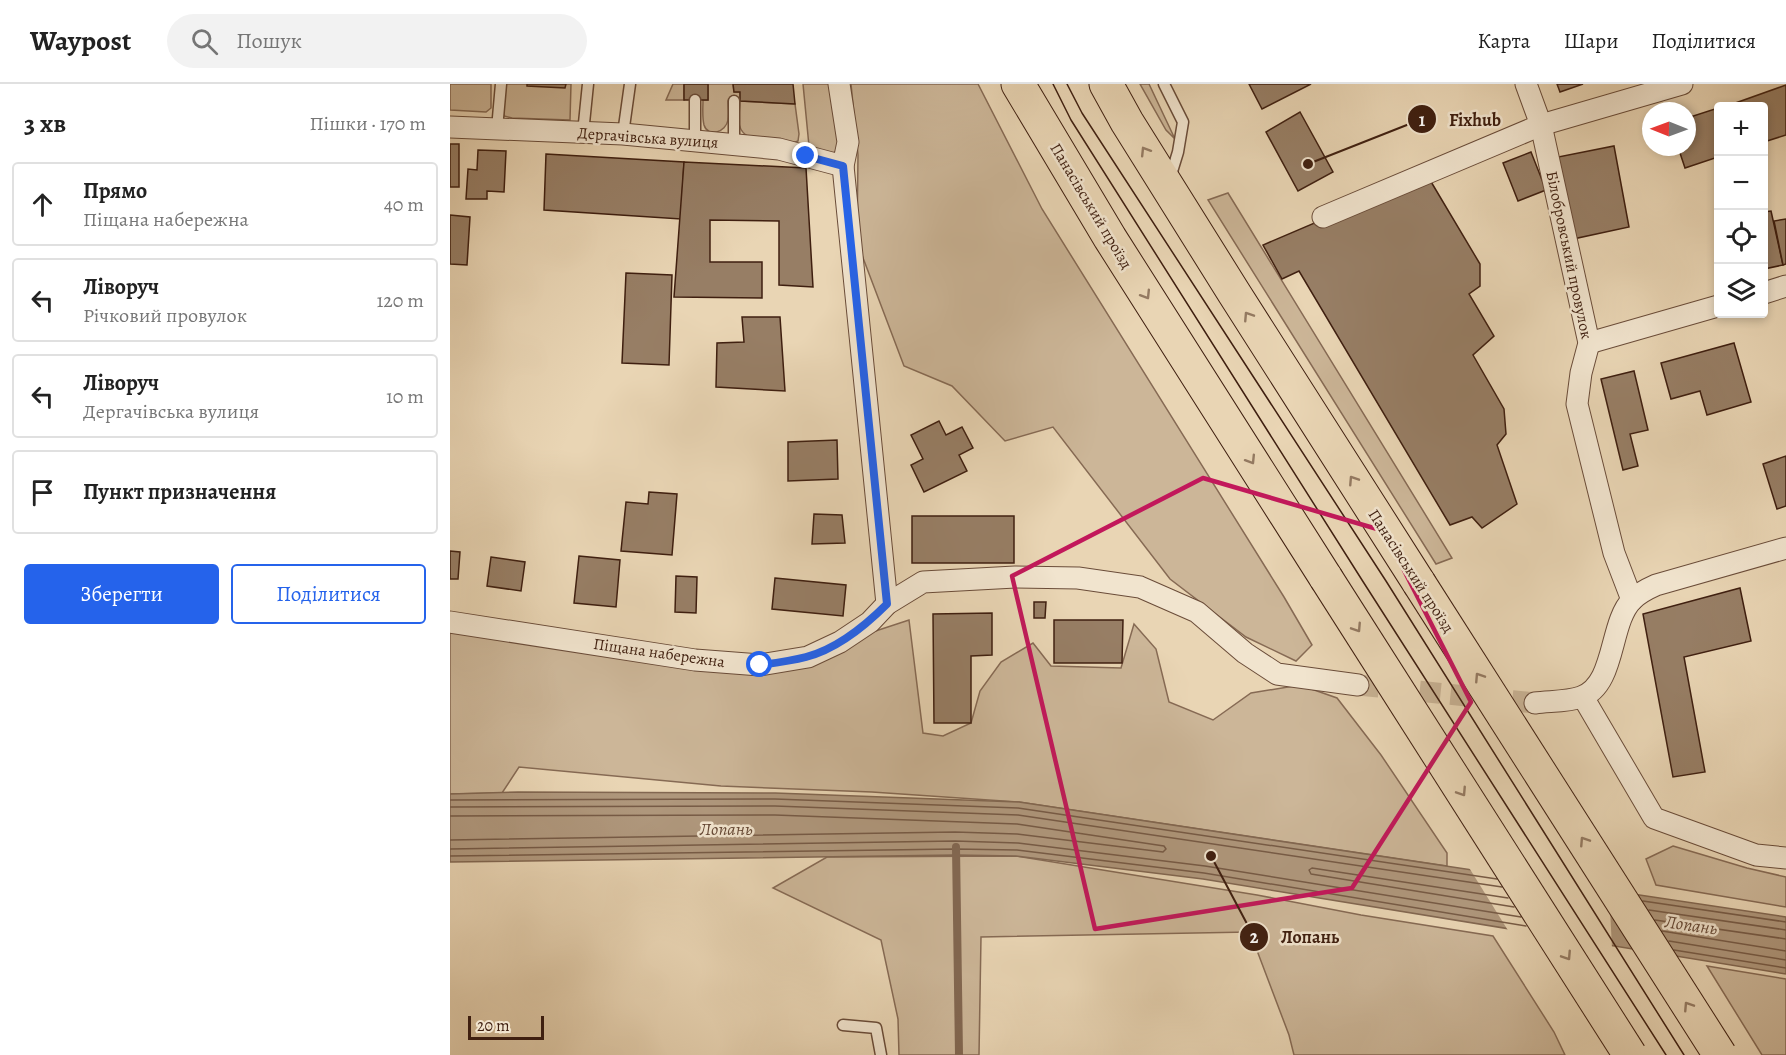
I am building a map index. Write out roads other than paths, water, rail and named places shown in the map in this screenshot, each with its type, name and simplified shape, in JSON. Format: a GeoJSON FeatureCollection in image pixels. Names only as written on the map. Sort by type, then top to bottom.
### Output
{"type":"FeatureCollection","features":[{"type":"Feature","properties":{"kind":"main road","name":"Панасівський проїзд"},"geometry":{"type":"LineString","coordinates":[[1018,84],[1110,238],[1630,1055]]}},
{"type":"Feature","properties":{"kind":"main road","name":"Панасівський проїзд"},"geometry":{"type":"LineString","coordinates":[[1106,84],[1168,187],[1720,1055]]}},
{"type":"Feature","properties":{"kind":"street"},"geometry":{"type":"LineString","coordinates":[[839,84],[848,142],[843,166],[887,604]]}},
{"type":"Feature","properties":{"kind":"street","name":"Білобровський провулок"},"geometry":{"type":"LineString","coordinates":[[1526,84],[1541,125],[1589,343],[1581,373],[1577,404],[1614,553],[1632,600]]}},
{"type":"Feature","properties":{"kind":"street"},"geometry":{"type":"LineString","coordinates":[[1323,217],[1541,125],[1682,84]]}},
{"type":"Feature","properties":{"kind":"street","name":"Дергачівська вулиця"},"geometry":{"type":"LineString","coordinates":[[450,127],[623,134],[779,149],[843,166]]}},
{"type":"Feature","properties":{"kind":"street"},"geometry":{"type":"LineString","coordinates":[[1768,292],[1786,286]]}},
{"type":"Feature","properties":{"kind":"street"},"geometry":{"type":"LineString","coordinates":[[1589,343],[1714,307]]}},
{"type":"Feature","properties":{"kind":"street"},"geometry":{"type":"LineString","coordinates":[[1534,703],[1583,697],[1596,685],[1606,671],[1623,612],[1643,591],[1656,585],[1786,548]]}},
{"type":"Feature","properties":{"kind":"street","name":"Піщана набережна"},"geometry":{"type":"LineString","coordinates":[[450,622],[695,660],[760,665],[808,657],[840,642],[870,622],[887,604],[923,582],[1015,577],[1078,578],[1140,587],[1197,612],[1245,653],[1277,674],[1358,685]]}},
{"type":"Feature","properties":{"kind":"street"},"geometry":{"type":"LineString","coordinates":[[1583,697],[1654,818],[1756,855],[1786,858]]}},
{"type":"Feature","properties":{"kind":"lane"},"geometry":{"type":"LineString","coordinates":[[497,129],[501,84]]}},
{"type":"Feature","properties":{"kind":"lane"},"geometry":{"type":"LineString","coordinates":[[584,132],[588,84]]}},
{"type":"Feature","properties":{"kind":"lane"},"geometry":{"type":"LineString","coordinates":[[623,134],[630,84]]}},
{"type":"Feature","properties":{"kind":"lane"},"geometry":{"type":"LineString","coordinates":[[1164,84],[1183,122],[1178,152],[1168,187]]}},
{"type":"Feature","properties":{"kind":"lane"},"geometry":{"type":"LineString","coordinates":[[695,100],[695,141]]}},
{"type":"Feature","properties":{"kind":"lane"},"geometry":{"type":"LineString","coordinates":[[734,101],[734,145]]}},
{"type":"Feature","properties":{"kind":"lane"},"geometry":{"type":"LineString","coordinates":[[843,1025],[876,1028],[881,1055]]}},
{"type":"Feature","properties":{"kind":"water"},"geometry":{"type":"Polygon","coordinates":[[[775,793],[1019,802],[1786,917],[1786,974],[1203,879],[1016,856],[450,862],[450,794],[775,793]]]}},
{"type":"Feature","properties":{"kind":"waterway"},"geometry":{"type":"LineString","coordinates":[[956,847],[959,1055]]}},
{"type":"Feature","properties":{"kind":"tunnel"},"geometry":{"type":"LineString","coordinates":[[1358,685],[1535,703]]}},
{"type":"Feature","properties":{"kind":"tram line"},"geometry":{"type":"LineString","coordinates":[[1053,84],[1071,120],[1666,1055]]}},
{"type":"Feature","properties":{"kind":"tram line"},"geometry":{"type":"LineString","coordinates":[[1067,84],[1082,113],[1386,581],[1684,1055]]}},
{"type":"Feature","properties":{"kind":"place","name":"Fixhub"},"geometry":{"type":"Point","coordinates":[1308,164]}},
{"type":"Feature","properties":{"kind":"place","name":"Лопань"},"geometry":{"type":"Point","coordinates":[1211,856]}}]}
